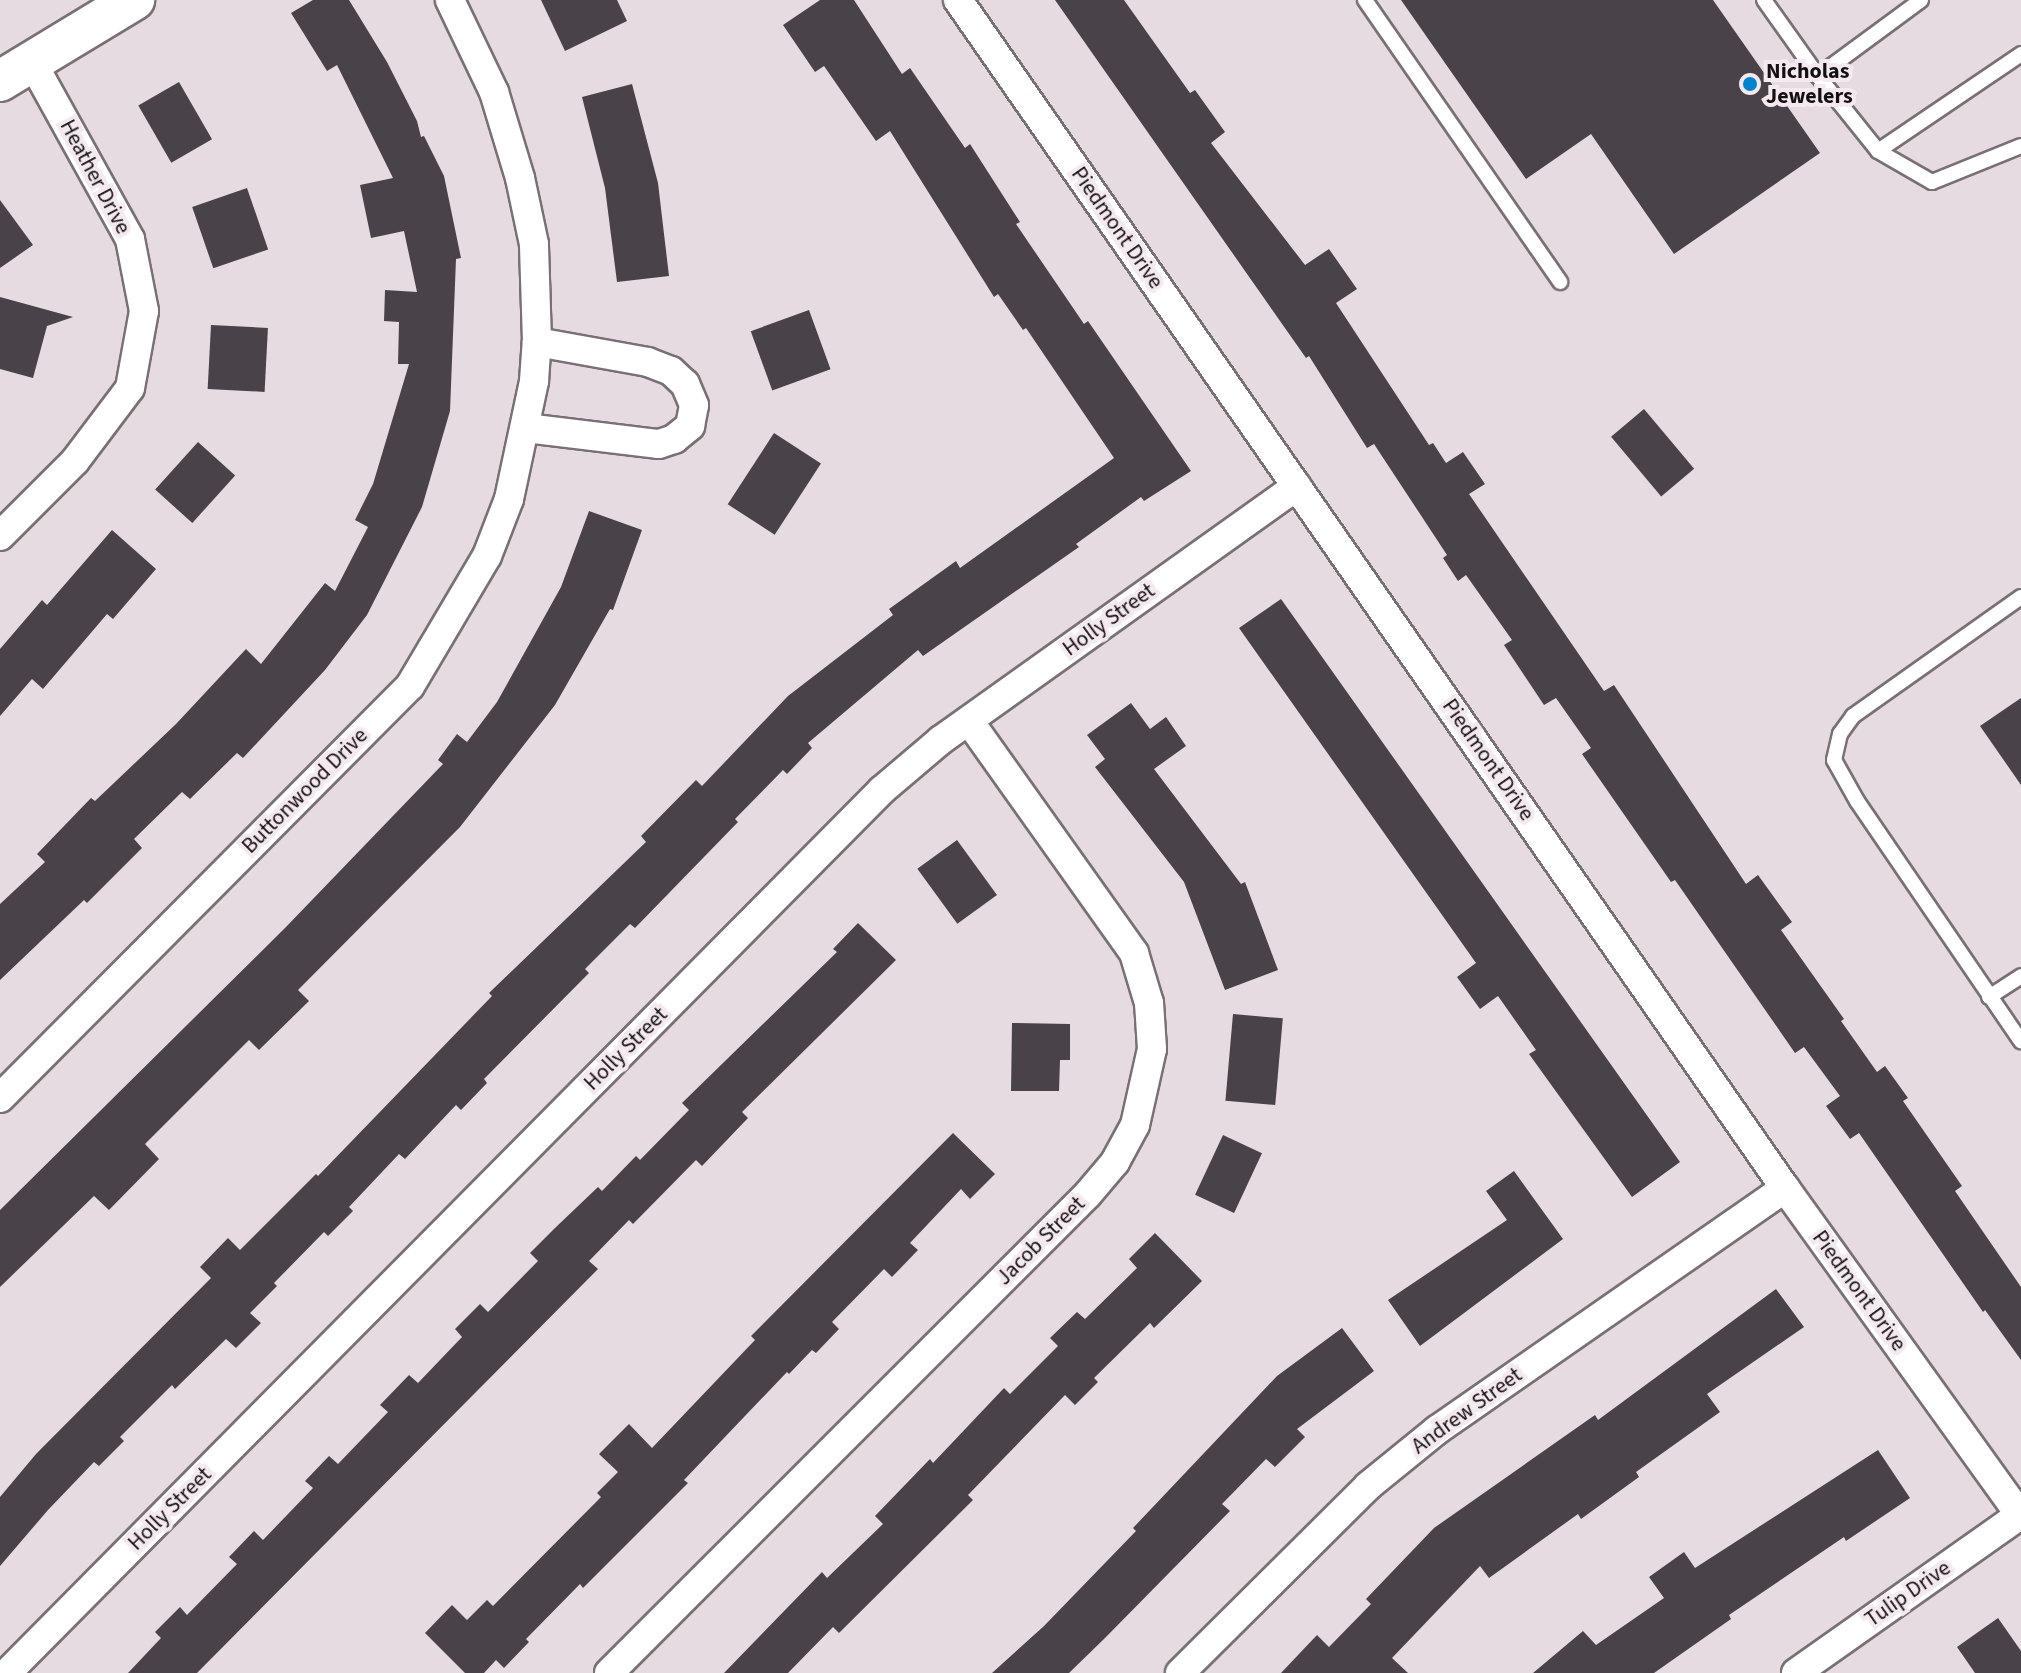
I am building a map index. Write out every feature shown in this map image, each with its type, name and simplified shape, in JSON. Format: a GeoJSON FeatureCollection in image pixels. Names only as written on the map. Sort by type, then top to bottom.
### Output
{"type":"FeatureCollection","features":[{"type":"Feature","properties":{"kind":"street"},"geometry":{"type":"LineString","coordinates":[[16,72],[134,0]]}},
{"type":"Feature","properties":{"kind":"street","name":"Buttonwood Drive"},"geometry":{"type":"LineString","coordinates":[[0,1098],[410,686],[487,556],[509,499],[526,428],[537,342],[534,244],[520,178],[494,92],[450,0]]}},
{"type":"Feature","properties":{"kind":"street","name":"Piedmont Drive"},"geometry":{"type":"LineString","coordinates":[[958,0],[1785,1188],[2020,1516]]}},
{"type":"Feature","properties":{"kind":"street","name":"Heather Drive"},"geometry":{"type":"LineString","coordinates":[[0,536],[75,461],[130,388],[144,311],[130,239],[16,72]]}},
{"type":"Feature","properties":{"kind":"street"},"geometry":{"type":"LineString","coordinates":[[526,428],[659,444],[674,439],[690,426],[694,405],[685,384],[671,371],[648,362],[537,342]]}},
{"type":"Feature","properties":{"kind":"street","name":"Holly Street"},"geometry":{"type":"LineString","coordinates":[[7,1673],[862,810],[915,761],[1297,486]]}},
{"type":"Feature","properties":{"kind":"street","name":"Jacob Street"},"geometry":{"type":"LineString","coordinates":[[609,1673],[1088,1194],[1115,1162],[1135,1125],[1152,1049],[1149,1003],[1134,953],[969,721]]}},
{"type":"Feature","properties":{"kind":"street","name":"Andrew Street"},"geometry":{"type":"LineString","coordinates":[[1180,1673],[1368,1486],[1437,1430],[1785,1188]]}},
{"type":"Feature","properties":{"kind":"street","name":"Tulip Drive"},"geometry":{"type":"LineString","coordinates":[[1796,1673],[2020,1516]]}},
{"type":"Feature","properties":{"kind":"lane"},"geometry":{"type":"LineString","coordinates":[[1365,0],[1560,282]]}},
{"type":"Feature","properties":{"kind":"lane"},"geometry":{"type":"LineString","coordinates":[[1764,0],[1818,76],[1878,151],[1932,182],[2021,146]]}},
{"type":"Feature","properties":{"kind":"lane"},"geometry":{"type":"LineString","coordinates":[[1818,76],[1921,0]]}},
{"type":"Feature","properties":{"kind":"lane"},"geometry":{"type":"LineString","coordinates":[[1878,151],[2021,54]]}},
{"type":"Feature","properties":{"kind":"lane"},"geometry":{"type":"LineString","coordinates":[[2021,597],[1853,716],[1840,734],[1834,760],[1857,801],[2021,1041]]}},
{"type":"Feature","properties":{"kind":"lane"},"geometry":{"type":"LineString","coordinates":[[1989,997],[2021,976]]}},
{"type":"Feature","properties":{"kind":"building"},"geometry":{"type":"Polygon","coordinates":[[[313,0],[349,0],[387,62],[417,121],[421,137],[424,136],[444,176],[461,258],[456,259],[450,411],[422,507],[367,615],[325,670],[243,758],[237,753],[190,799],[182,792],[134,839],[142,848],[87,903],[84,900],[0,980],[0,904],[45,862],[37,854],[91,798],[95,801],[176,724],[246,649],[261,664],[325,583],[335,591],[368,527],[355,520],[373,484],[409,364],[398,364],[399,322],[384,321],[385,290],[417,292],[404,231],[371,238],[360,185],[393,178],[337,65],[327,71],[291,13],[313,0]]]}},
{"type":"Feature","properties":{"kind":"building"},"geometry":{"type":"Polygon","coordinates":[[[541,0],[617,0],[627,21],[565,51],[541,0]]]}},
{"type":"Feature","properties":{"kind":"building"},"geometry":{"type":"Polygon","coordinates":[[[820,0],[854,0],[902,74],[910,68],[965,148],[970,144],[1020,222],[1016,224],[1084,324],[1088,321],[1191,471],[1144,501],[1141,497],[1076,544],[1079,547],[923,656],[918,650],[808,743],[812,748],[787,774],[783,770],[735,819],[738,822],[635,928],[630,924],[585,969],[589,973],[484,1079],[487,1083],[461,1110],[456,1105],[405,1159],[399,1154],[349,1207],[353,1211],[328,1236],[324,1232],[274,1283],[277,1286],[250,1313],[261,1323],[236,1348],[226,1339],[175,1389],[172,1385],[120,1437],[124,1441],[99,1466],[94,1462],[48,1510],[0,1566],[0,1497],[36,1454],[211,1278],[200,1267],[228,1238],[240,1250],[316,1174],[318,1176],[492,996],[489,993],[646,842],[641,836],[696,780],[702,786],[788,696],[893,615],[889,609],[956,561],[960,568],[1114,458],[1026,328],[1023,330],[998,294],[994,297],[890,131],[876,141],[824,66],[815,72],[783,25],[820,0]]]}},
{"type":"Feature","properties":{"kind":"building"},"geometry":{"type":"Polygon","coordinates":[[[1055,0],[1124,0],[1190,93],[1195,90],[1225,132],[1211,143],[1305,265],[1329,249],[1357,289],[1336,303],[1429,445],[1433,443],[1446,463],[1463,452],[1485,484],[1469,494],[1604,691],[1614,685],[1746,884],[1758,875],[1792,922],[1781,930],[1844,1019],[1841,1021],[1877,1072],[1885,1066],[1908,1098],[1903,1101],[1962,1186],[1955,1191],[2021,1287],[2021,1360],[1985,1310],[1983,1312],[1859,1133],[1850,1139],[1826,1106],[1840,1096],[1804,1047],[1795,1053],[1675,880],[1671,882],[1582,754],[1591,748],[1556,698],[1544,705],[1504,645],[1512,640],[1466,575],[1458,581],[1443,558],[1447,555],[1374,444],[1367,448],[1309,356],[1306,358],[1055,0]]]}},
{"type":"Feature","properties":{"kind":"building"},"geometry":{"type":"Polygon","coordinates":[[[1401,0],[1713,0],[1820,153],[1674,254],[1591,134],[1526,179],[1401,0]]]}},
{"type":"Feature","properties":{"kind":"building"},"geometry":{"type":"Polygon","coordinates":[[[179,82],[212,139],[171,163],[138,106],[179,82]]]}},
{"type":"Feature","properties":{"kind":"building"},"geometry":{"type":"Polygon","coordinates":[[[632,84],[658,183],[669,276],[617,282],[605,188],[582,97],[632,84]]]}},
{"type":"Feature","properties":{"kind":"building"},"geometry":{"type":"Polygon","coordinates":[[[247,188],[268,249],[213,268],[192,207],[247,188]]]}},
{"type":"Feature","properties":{"kind":"building"},"geometry":{"type":"Polygon","coordinates":[[[0,200],[33,245],[0,268],[0,200]]]}},
{"type":"Feature","properties":{"kind":"building"},"geometry":{"type":"Polygon","coordinates":[[[0,297],[73,317],[47,326],[33,378],[0,369],[0,297]]]}},
{"type":"Feature","properties":{"kind":"building"},"geometry":{"type":"Polygon","coordinates":[[[809,310],[831,369],[772,390],[751,331],[809,310]]]}},
{"type":"Feature","properties":{"kind":"building"},"geometry":{"type":"Polygon","coordinates":[[[211,325],[268,328],[265,392],[208,389],[211,325]]]}},
{"type":"Feature","properties":{"kind":"building"},"geometry":{"type":"Polygon","coordinates":[[[1644,409],[1694,469],[1661,496],[1611,437],[1644,409]]]}},
{"type":"Feature","properties":{"kind":"building"},"geometry":{"type":"Polygon","coordinates":[[[774,433],[821,463],[775,535],[728,504],[774,433]]]}},
{"type":"Feature","properties":{"kind":"building"},"geometry":{"type":"Polygon","coordinates":[[[198,442],[235,475],[192,523],[155,490],[198,442]]]}},
{"type":"Feature","properties":{"kind":"building"},"geometry":{"type":"Polygon","coordinates":[[[589,511],[642,530],[613,610],[610,609],[555,705],[460,827],[298,990],[309,1001],[259,1050],[249,1040],[145,1144],[159,1159],[109,1210],[94,1196],[0,1287],[0,1210],[285,928],[443,764],[438,760],[457,734],[467,742],[497,702],[561,587],[589,511]]]}},
{"type":"Feature","properties":{"kind":"building"},"geometry":{"type":"Polygon","coordinates":[[[112,530],[156,569],[113,619],[107,614],[43,689],[32,679],[0,716],[0,649],[42,600],[47,605],[112,530]]]}},
{"type":"Feature","properties":{"kind":"building"},"geometry":{"type":"Polygon","coordinates":[[[1281,599],[1680,1162],[1632,1197],[1529,1054],[1536,1050],[1498,996],[1480,1009],[1457,977],[1476,963],[1239,628],[1281,599]]]}},
{"type":"Feature","properties":{"kind":"building"},"geometry":{"type":"Polygon","coordinates":[[[2021,698],[2021,785],[1980,726],[2021,698]]]}},
{"type":"Feature","properties":{"kind":"building"},"geometry":{"type":"Polygon","coordinates":[[[1131,703],[1150,729],[1166,717],[1186,746],[1154,769],[1241,884],[1245,882],[1278,970],[1225,990],[1184,882],[1095,767],[1105,759],[1087,735],[1131,703]]]}},
{"type":"Feature","properties":{"kind":"building"},"geometry":{"type":"Polygon","coordinates":[[[957,840],[997,895],[957,924],[917,869],[957,840]]]}},
{"type":"Feature","properties":{"kind":"building"},"geometry":{"type":"Polygon","coordinates":[[[858,923],[896,960],[742,1112],[748,1118],[702,1166],[696,1160],[633,1224],[629,1220],[589,1261],[598,1269],[197,1673],[128,1673],[161,1638],[155,1632],[180,1607],[187,1615],[237,1564],[229,1557],[254,1531],[263,1540],[313,1488],[305,1481],[329,1456],[338,1464],[388,1412],[380,1405],[409,1375],[418,1383],[462,1337],[455,1329],[480,1304],[488,1312],[538,1261],[530,1253],[598,1187],[602,1191],[636,1156],[640,1160],[689,1110],[682,1103],[837,952],[833,949],[858,923]]]}},
{"type":"Feature","properties":{"kind":"building"},"geometry":{"type":"Polygon","coordinates":[[[1233,1014],[1283,1018],[1275,1105],[1225,1101],[1233,1014]]]}},
{"type":"Feature","properties":{"kind":"building"},"geometry":{"type":"Polygon","coordinates":[[[1012,1023],[1070,1024],[1070,1060],[1060,1060],[1059,1091],[1011,1091],[1012,1023]]]}},
{"type":"Feature","properties":{"kind":"building"},"geometry":{"type":"Polygon","coordinates":[[[953,1133],[995,1174],[970,1199],[961,1189],[910,1243],[918,1250],[892,1277],[884,1269],[832,1322],[839,1329],[816,1353],[812,1350],[789,1374],[787,1372],[684,1480],[688,1483],[583,1588],[580,1584],[526,1639],[529,1642],[504,1668],[496,1660],[484,1673],[465,1673],[425,1633],[452,1605],[467,1620],[487,1600],[493,1606],[601,1497],[597,1493],[618,1472],[599,1454],[629,1424],[652,1448],[755,1340],[751,1336],[953,1133]]]}},
{"type":"Feature","properties":{"kind":"building"},"geometry":{"type":"Polygon","coordinates":[[[1223,1135],[1262,1153],[1234,1213],[1195,1195],[1223,1135]]]}},
{"type":"Feature","properties":{"kind":"building"},"geometry":{"type":"Polygon","coordinates":[[[1514,1171],[1563,1239],[1420,1346],[1388,1300],[1507,1220],[1486,1191],[1514,1171]]]}},
{"type":"Feature","properties":{"kind":"building"},"geometry":{"type":"Polygon","coordinates":[[[1155,1233],[1202,1281],[1154,1328],[1150,1323],[1094,1378],[1098,1382],[1075,1405],[1065,1395],[968,1495],[973,1500],[839,1633],[833,1627],[788,1673],[724,1673],[822,1572],[827,1578],[883,1524],[875,1516],[930,1459],[933,1463],[1004,1388],[1010,1394],[1058,1346],[1050,1338],[1077,1312],[1085,1319],[1137,1268],[1129,1259],[1155,1233]]]}},
{"type":"Feature","properties":{"kind":"building"},"geometry":{"type":"Polygon","coordinates":[[[1776,1289],[1804,1327],[1707,1394],[1720,1412],[1636,1472],[1639,1477],[1581,1519],[1578,1514],[1489,1578],[1480,1566],[1392,1658],[1408,1673],[1281,1673],[1317,1635],[1329,1647],[1371,1604],[1366,1599],[1434,1528],[1595,1415],[1598,1420],[1776,1289]]]}},
{"type":"Feature","properties":{"kind":"building"},"geometry":{"type":"Polygon","coordinates":[[[1342,1328],[1374,1371],[1297,1429],[1305,1437],[1275,1467],[1266,1459],[1222,1504],[1230,1511],[1105,1638],[1069,1673],[992,1673],[1044,1626],[1136,1531],[1133,1528],[1277,1376],[1342,1328]]]}},
{"type":"Feature","properties":{"kind":"building"},"geometry":{"type":"Polygon","coordinates":[[[1878,1450],[1910,1498],[1846,1541],[1844,1537],[1729,1615],[1731,1619],[1654,1673],[1533,1673],[1583,1631],[1596,1645],[1664,1598],[1649,1577],[1684,1552],[1695,1568],[1878,1450]]]}},
{"type":"Feature","properties":{"kind":"building"},"geometry":{"type":"Polygon","coordinates":[[[1998,1618],[2021,1651],[2021,1673],[1975,1673],[1957,1647],[1998,1618]]]}},
{"type":"Feature","properties":{"kind":"place","name":"Nicholas Jewelers"},"geometry":{"type":"Point","coordinates":[1750,84]}}]}
